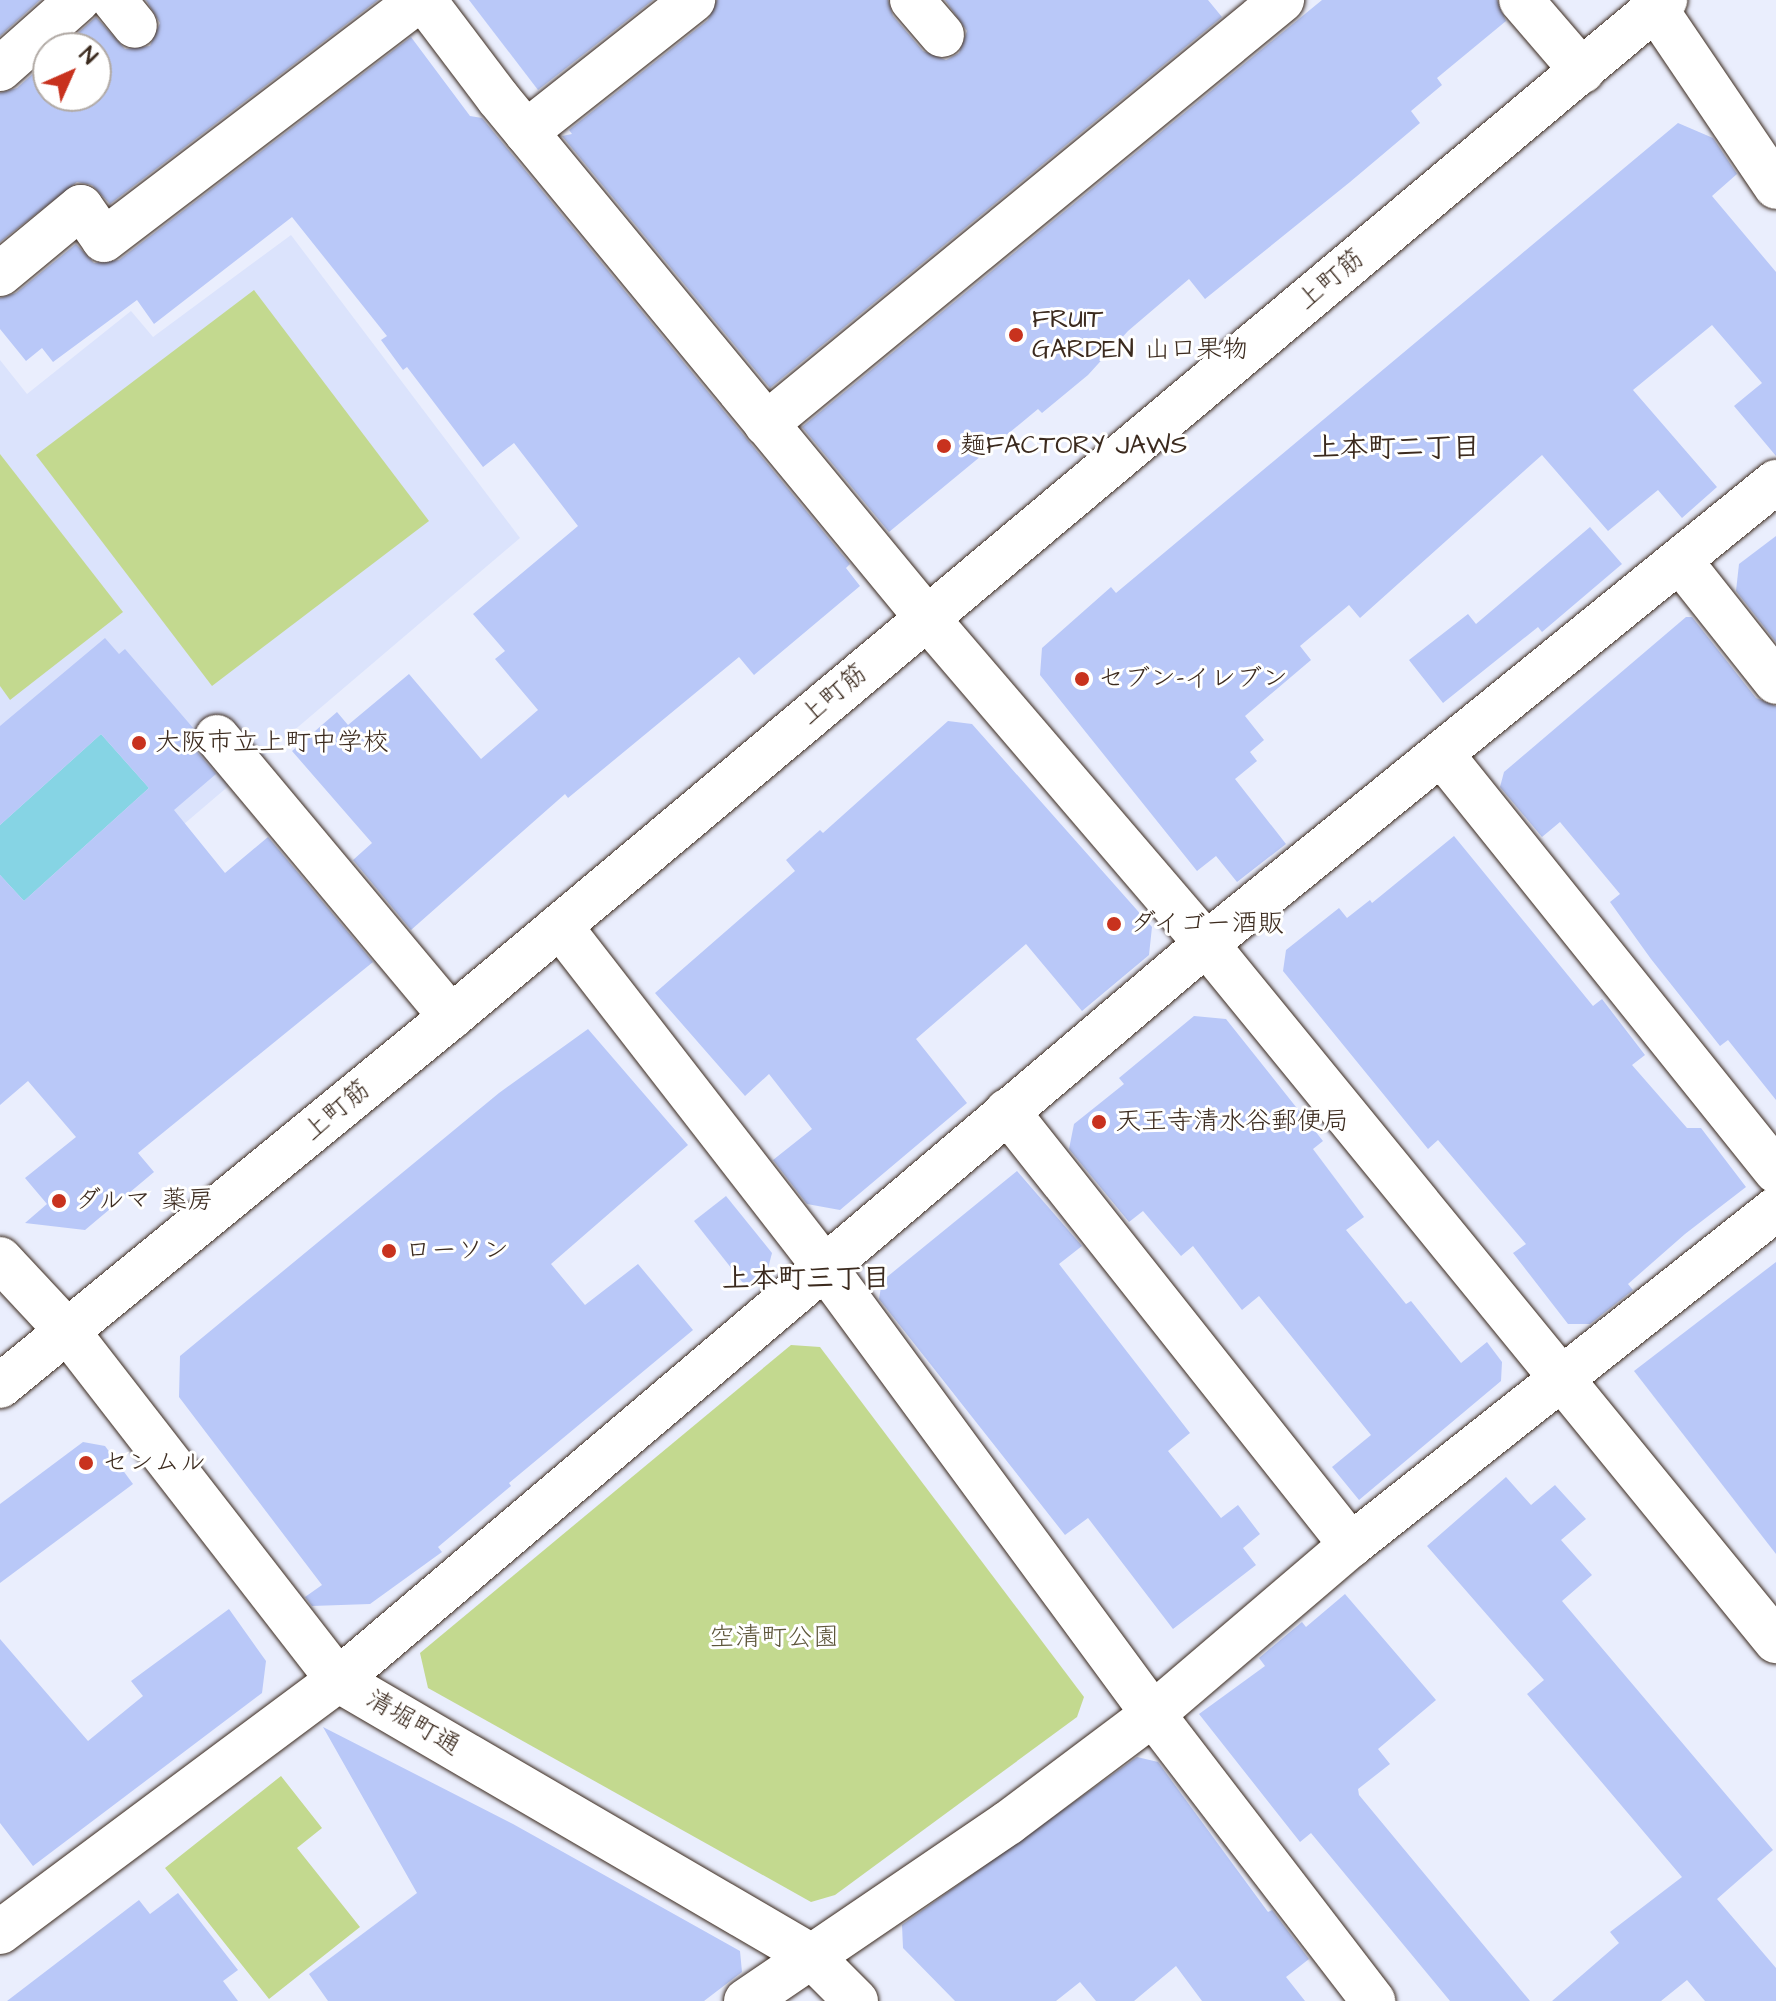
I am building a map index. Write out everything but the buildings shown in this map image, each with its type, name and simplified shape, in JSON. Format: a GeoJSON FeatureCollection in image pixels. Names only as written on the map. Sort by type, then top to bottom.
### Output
{"type":"FeatureCollection","features":[{"type":"Feature","properties":{"kind":"street"},"geometry":{"type":"LineString","coordinates":[[0,69],[78,0]]}},
{"type":"Feature","properties":{"kind":"street"},"geometry":{"type":"LineString","coordinates":[[526,132],[693,0]]}},
{"type":"Feature","properties":{"kind":"street"},"geometry":{"type":"LineString","coordinates":[[912,0],[942,35]]}},
{"type":"Feature","properties":{"kind":"street"},"geometry":{"type":"LineString","coordinates":[[1521,0],[1582,71]]}},
{"type":"Feature","properties":{"kind":"street"},"geometry":{"type":"LineString","coordinates":[[0,274],[81,207],[104,240],[416,4],[526,132],[927,618],[1206,944],[1776,1641]]}},
{"type":"Feature","properties":{"kind":"street"},"geometry":{"type":"LineString","coordinates":[[1660,4],[1776,187]]}},
{"type":"Feature","properties":{"kind":"street","name":"上町筋"},"geometry":{"type":"LineString","coordinates":[[0,1386],[69,1333],[451,1017],[1660,4]]}},
{"type":"Feature","properties":{"kind":"street"},"geometry":{"type":"LineString","coordinates":[[766,424],[1260,7]]}},
{"type":"Feature","properties":{"kind":"street"},"geometry":{"type":"LineString","coordinates":[[0,1932],[338,1680],[823,1265],[1206,944],[1443,756],[1776,482]]}},
{"type":"Feature","properties":{"kind":"street"},"geometry":{"type":"LineString","coordinates":[[1681,562],[1776,682]]}},
{"type":"Feature","properties":{"kind":"street"},"geometry":{"type":"LineString","coordinates":[[217,737],[451,1017]]}},
{"type":"Feature","properties":{"kind":"street"},"geometry":{"type":"LineString","coordinates":[[1443,756],[1776,1171]]}},
{"type":"Feature","properties":{"kind":"street"},"geometry":{"type":"LineString","coordinates":[[560,926],[823,1265],[1153,1714],[1373,2001]]}},
{"type":"Feature","properties":{"kind":"street"},"geometry":{"type":"LineString","coordinates":[[1007,1111],[1351,1545]]}},
{"type":"Feature","properties":{"kind":"street"},"geometry":{"type":"LineString","coordinates":[[746,2001],[810,1955],[862,1926],[1153,1714],[1351,1545],[1562,1383],[1776,1209]]}},
{"type":"Feature","properties":{"kind":"street","name":"清堀町通"},"geometry":{"type":"LineString","coordinates":[[0,1259],[69,1333],[338,1680],[810,1955],[856,2001]]}},
{"type":"Feature","properties":{"kind":"shaded area","name":"大阪市立上町中学校"},"geometry":{"type":"Polygon","coordinates":[[[291,235],[520,538],[16,967],[0,949],[0,360],[27,394],[131,311],[153,337],[291,235]]]}},
{"type":"Feature","properties":{"kind":"green space"},"geometry":{"type":"Polygon","coordinates":[[[254,290],[429,521],[212,686],[36,455],[254,290]]]}},
{"type":"Feature","properties":{"kind":"green space"},"geometry":{"type":"Polygon","coordinates":[[[0,454],[123,612],[10,700],[0,686],[0,454]]]}},
{"type":"Feature","properties":{"kind":"green space","name":"空清町公園"},"geometry":{"type":"Polygon","coordinates":[[[791,1345],[820,1347],[1084,1697],[1077,1717],[835,1895],[811,1902],[428,1688],[420,1653],[791,1345]]]}},
{"type":"Feature","properties":{"kind":"green space"},"geometry":{"type":"Polygon","coordinates":[[[281,1776],[322,1828],[297,1848],[360,1927],[269,1999],[165,1868],[281,1776]]]}},
{"type":"Feature","properties":{"kind":"water"},"geometry":{"type":"Polygon","coordinates":[[[101,734],[149,788],[24,901],[0,875],[0,825],[101,734]]]}},
{"type":"Feature","properties":{"kind":"place","name":"FRUIT GARDEN 山口果物"},"geometry":{"type":"Point","coordinates":[1016,335]}},
{"type":"Feature","properties":{"kind":"place","name":"麺FACTORY JAWS"},"geometry":{"type":"Point","coordinates":[944,446]}},
{"type":"Feature","properties":{"kind":"place","name":"セブン-イレブン"},"geometry":{"type":"Point","coordinates":[1082,679]}},
{"type":"Feature","properties":{"kind":"place","name":"大阪市立上町中学校"},"geometry":{"type":"Point","coordinates":[139,743]}},
{"type":"Feature","properties":{"kind":"place","name":"ダイゴー酒販"},"geometry":{"type":"Point","coordinates":[1114,924]}},
{"type":"Feature","properties":{"kind":"place","name":"天王寺清水谷郵便局"},"geometry":{"type":"Point","coordinates":[1099,1122]}},
{"type":"Feature","properties":{"kind":"place","name":"ダルマ 薬房"},"geometry":{"type":"Point","coordinates":[59,1201]}},
{"type":"Feature","properties":{"kind":"place","name":"ローソン"},"geometry":{"type":"Point","coordinates":[389,1251]}},
{"type":"Feature","properties":{"kind":"place","name":"センムル"},"geometry":{"type":"Point","coordinates":[86,1463]}},
{"type":"Feature","properties":{"kind":"district","name":"上本町二丁目"},"geometry":{"type":"Point","coordinates":[1396,448]}},
{"type":"Feature","properties":{"kind":"district","name":"上本町三丁目"},"geometry":{"type":"Point","coordinates":[806,1279]}}]}
